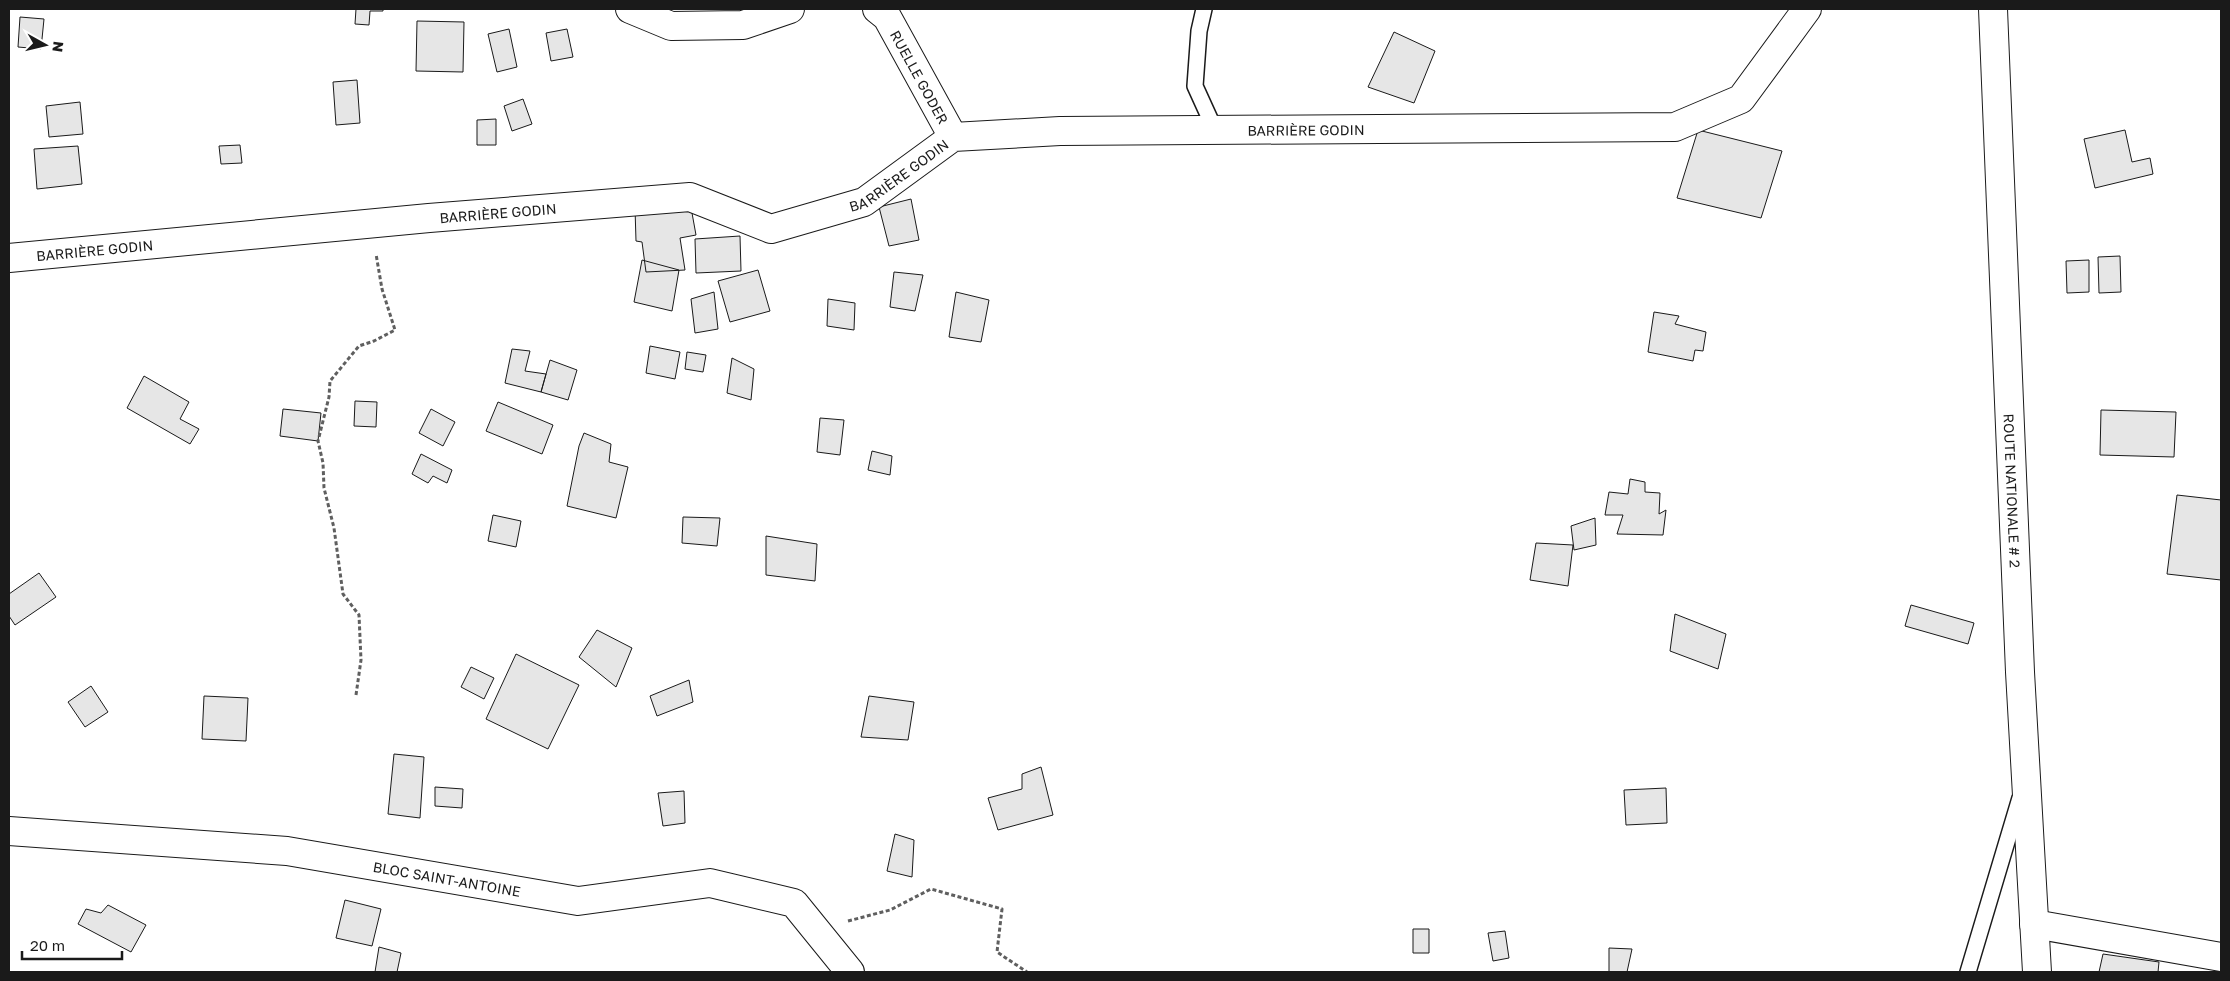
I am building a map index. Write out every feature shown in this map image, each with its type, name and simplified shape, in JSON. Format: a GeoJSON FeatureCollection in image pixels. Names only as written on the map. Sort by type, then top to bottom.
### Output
{"type":"FeatureCollection","features":[{"type":"Feature","properties":{"kind":"street"},"geometry":{"type":"LineString","coordinates":[[630,9],[671,26],[743,25],[790,9]]}},
{"type":"Feature","properties":{"kind":"street"},"geometry":{"type":"LineString","coordinates":[[859,9],[882,13]]}},
{"type":"Feature","properties":{"kind":"street","name":"BARRIÈRE GODIN"},"geometry":{"type":"LineString","coordinates":[[9,258],[371,223],[690,197],[771,229],[864,202],[953,137],[1060,131],[1676,127],[1741,99],[1807,9]]}},
{"type":"Feature","properties":{"kind":"street","name":"ROUTE NATIONALE # 2"},"geometry":{"type":"LineString","coordinates":[[1993,9],[2026,778],[2037,972]]}},
{"type":"Feature","properties":{"kind":"street","name":"RUELLE GODER"},"geometry":{"type":"LineString","coordinates":[[882,13],[953,137]]}},
{"type":"Feature","properties":{"kind":"street","name":"BLOC SAINT-ANTOINE"},"geometry":{"type":"LineString","coordinates":[[9,831],[287,851],[578,901],[710,883],[794,903],[850,972]]}},
{"type":"Feature","properties":{"kind":"street"},"geometry":{"type":"LineString","coordinates":[[2034,924],[2221,957]]}},
{"type":"Feature","properties":{"kind":"lane"},"geometry":{"type":"LineString","coordinates":[[1204,9],[1199,31],[1196,86],[1215,130]]}},
{"type":"Feature","properties":{"kind":"lane"},"geometry":{"type":"LineString","coordinates":[[1968,972],[2026,778]]}},
{"type":"Feature","properties":{"kind":"path"},"geometry":{"type":"LineString","coordinates":[[356,694],[361,660],[359,615],[343,594],[318,440],[329,397],[330,381],[359,346],[374,341],[395,330],[382,289],[371,223]]}},
{"type":"Feature","properties":{"kind":"path"},"geometry":{"type":"LineString","coordinates":[[816,929],[890,910],[932,889],[1002,909],[996,952],[1027,972]]}},
{"type":"Feature","properties":{"kind":"building"},"geometry":{"type":"Polygon","coordinates":[[[356,9],[383,9],[383,11],[370,11],[369,25],[355,24],[356,9]]]}},
{"type":"Feature","properties":{"kind":"building"},"geometry":{"type":"Polygon","coordinates":[[[20,17],[44,19],[41,49],[18,47],[20,17]]]}},
{"type":"Feature","properties":{"kind":"building"},"geometry":{"type":"Polygon","coordinates":[[[417,21],[464,22],[463,72],[416,71],[417,21]]]}},
{"type":"Feature","properties":{"kind":"building"},"geometry":{"type":"Polygon","coordinates":[[[509,29],[517,67],[497,72],[488,34],[509,29]]]}},
{"type":"Feature","properties":{"kind":"building"},"geometry":{"type":"Polygon","coordinates":[[[567,29],[573,57],[551,61],[546,33],[567,29]]]}},
{"type":"Feature","properties":{"kind":"building"},"geometry":{"type":"Polygon","coordinates":[[[1394,32],[1435,51],[1414,103],[1368,87],[1394,32]]]}},
{"type":"Feature","properties":{"kind":"building"},"geometry":{"type":"Polygon","coordinates":[[[357,80],[360,123],[336,125],[333,82],[357,80]]]}},
{"type":"Feature","properties":{"kind":"building"},"geometry":{"type":"Polygon","coordinates":[[[523,99],[532,124],[512,131],[504,106],[523,99]]]}},
{"type":"Feature","properties":{"kind":"building"},"geometry":{"type":"Polygon","coordinates":[[[80,102],[83,134],[49,137],[46,106],[80,102]]]}},
{"type":"Feature","properties":{"kind":"building"},"geometry":{"type":"Polygon","coordinates":[[[496,119],[496,145],[477,145],[477,120],[496,119]]]}},
{"type":"Feature","properties":{"kind":"building"},"geometry":{"type":"Polygon","coordinates":[[[1698,130],[1782,151],[1761,218],[1677,198],[1698,130]]]}},
{"type":"Feature","properties":{"kind":"building"},"geometry":{"type":"Polygon","coordinates":[[[2125,130],[2132,162],[2150,158],[2153,174],[2095,188],[2084,139],[2125,130]]]}},
{"type":"Feature","properties":{"kind":"building"},"geometry":{"type":"Polygon","coordinates":[[[240,145],[242,163],[221,164],[219,146],[240,145]]]}},
{"type":"Feature","properties":{"kind":"building"},"geometry":{"type":"Polygon","coordinates":[[[78,146],[82,184],[37,189],[34,149],[78,146]]]}},
{"type":"Feature","properties":{"kind":"building"},"geometry":{"type":"Polygon","coordinates":[[[911,199],[919,240],[889,246],[879,207],[911,199]]]}},
{"type":"Feature","properties":{"kind":"building"},"geometry":{"type":"Polygon","coordinates":[[[690,202],[696,235],[680,238],[685,270],[646,272],[642,242],[636,241],[635,208],[690,202]]]}},
{"type":"Feature","properties":{"kind":"building"},"geometry":{"type":"Polygon","coordinates":[[[740,236],[741,271],[696,273],[695,239],[740,236]]]}},
{"type":"Feature","properties":{"kind":"building"},"geometry":{"type":"Polygon","coordinates":[[[2120,256],[2121,292],[2099,293],[2098,257],[2120,256]]]}},
{"type":"Feature","properties":{"kind":"building"},"geometry":{"type":"Polygon","coordinates":[[[642,260],[679,270],[672,311],[634,302],[642,260]]]}},
{"type":"Feature","properties":{"kind":"building"},"geometry":{"type":"Polygon","coordinates":[[[2089,260],[2089,292],[2067,293],[2066,261],[2089,260]]]}},
{"type":"Feature","properties":{"kind":"building"},"geometry":{"type":"Polygon","coordinates":[[[758,270],[770,311],[730,322],[718,281],[758,270]]]}},
{"type":"Feature","properties":{"kind":"building"},"geometry":{"type":"Polygon","coordinates":[[[894,272],[923,275],[915,311],[890,307],[894,272]]]}},
{"type":"Feature","properties":{"kind":"building"},"geometry":{"type":"Polygon","coordinates":[[[714,292],[718,329],[695,333],[691,299],[714,292]]]}},
{"type":"Feature","properties":{"kind":"building"},"geometry":{"type":"Polygon","coordinates":[[[956,292],[989,300],[981,342],[949,337],[956,292]]]}},
{"type":"Feature","properties":{"kind":"building"},"geometry":{"type":"Polygon","coordinates":[[[828,299],[855,303],[854,330],[827,326],[828,299]]]}},
{"type":"Feature","properties":{"kind":"building"},"geometry":{"type":"Polygon","coordinates":[[[1654,312],[1679,316],[1675,324],[1706,332],[1703,351],[1695,350],[1693,361],[1648,352],[1654,312]]]}},
{"type":"Feature","properties":{"kind":"building"},"geometry":{"type":"Polygon","coordinates":[[[650,346],[680,352],[675,379],[646,373],[650,346]]]}},
{"type":"Feature","properties":{"kind":"building"},"geometry":{"type":"Polygon","coordinates":[[[512,349],[530,351],[525,371],[546,374],[541,392],[505,383],[512,349]]]}},
{"type":"Feature","properties":{"kind":"building"},"geometry":{"type":"Polygon","coordinates":[[[687,352],[706,355],[703,372],[685,369],[687,352]]]}},
{"type":"Feature","properties":{"kind":"building"},"geometry":{"type":"Polygon","coordinates":[[[732,358],[754,369],[751,400],[727,393],[732,358]]]}},
{"type":"Feature","properties":{"kind":"building"},"geometry":{"type":"Polygon","coordinates":[[[550,360],[577,370],[568,400],[541,392],[550,360]]]}},
{"type":"Feature","properties":{"kind":"building"},"geometry":{"type":"Polygon","coordinates":[[[144,376],[189,402],[180,419],[199,429],[190,444],[127,408],[144,376]]]}},
{"type":"Feature","properties":{"kind":"building"},"geometry":{"type":"Polygon","coordinates":[[[355,401],[377,402],[376,427],[354,426],[355,401]]]}},
{"type":"Feature","properties":{"kind":"building"},"geometry":{"type":"Polygon","coordinates":[[[498,402],[553,425],[542,454],[486,431],[498,402]]]}},
{"type":"Feature","properties":{"kind":"building"},"geometry":{"type":"Polygon","coordinates":[[[283,409],[321,413],[318,441],[280,436],[283,409]]]}},
{"type":"Feature","properties":{"kind":"building"},"geometry":{"type":"Polygon","coordinates":[[[431,409],[455,422],[443,446],[419,433],[431,409]]]}},
{"type":"Feature","properties":{"kind":"building"},"geometry":{"type":"Polygon","coordinates":[[[2101,410],[2176,412],[2174,457],[2100,455],[2101,410]]]}},
{"type":"Feature","properties":{"kind":"building"},"geometry":{"type":"Polygon","coordinates":[[[820,418],[844,420],[840,455],[817,452],[820,418]]]}},
{"type":"Feature","properties":{"kind":"building"},"geometry":{"type":"Polygon","coordinates":[[[584,433],[611,444],[609,462],[628,467],[616,518],[567,506],[579,446],[584,433]]]}},
{"type":"Feature","properties":{"kind":"building"},"geometry":{"type":"Polygon","coordinates":[[[872,451],[892,456],[890,475],[868,470],[872,451]]]}},
{"type":"Feature","properties":{"kind":"building"},"geometry":{"type":"Polygon","coordinates":[[[421,454],[452,470],[447,483],[433,476],[428,483],[412,474],[421,454]]]}},
{"type":"Feature","properties":{"kind":"building"},"geometry":{"type":"Polygon","coordinates":[[[1630,479],[1645,482],[1645,492],[1660,493],[1659,514],[1666,510],[1663,535],[1617,534],[1623,515],[1605,515],[1609,492],[1628,494],[1630,479]]]}},
{"type":"Feature","properties":{"kind":"building"},"geometry":{"type":"Polygon","coordinates":[[[2177,495],[2221,500],[2221,580],[2167,574],[2177,495]]]}},
{"type":"Feature","properties":{"kind":"building"},"geometry":{"type":"Polygon","coordinates":[[[493,515],[521,521],[516,547],[488,541],[493,515]]]}},
{"type":"Feature","properties":{"kind":"building"},"geometry":{"type":"Polygon","coordinates":[[[683,517],[720,518],[717,546],[682,543],[683,517]]]}},
{"type":"Feature","properties":{"kind":"building"},"geometry":{"type":"Polygon","coordinates":[[[1595,518],[1596,545],[1574,550],[1571,526],[1595,518]]]}},
{"type":"Feature","properties":{"kind":"building"},"geometry":{"type":"Polygon","coordinates":[[[766,536],[817,544],[815,581],[766,575],[766,536]]]}},
{"type":"Feature","properties":{"kind":"building"},"geometry":{"type":"Polygon","coordinates":[[[1536,543],[1573,545],[1568,586],[1530,580],[1536,543]]]}},
{"type":"Feature","properties":{"kind":"building"},"geometry":{"type":"Polygon","coordinates":[[[39,573],[56,597],[15,625],[9,616],[9,594],[39,573]]]}},
{"type":"Feature","properties":{"kind":"building"},"geometry":{"type":"Polygon","coordinates":[[[1911,605],[1974,623],[1968,644],[1905,626],[1911,605]]]}},
{"type":"Feature","properties":{"kind":"building"},"geometry":{"type":"Polygon","coordinates":[[[1675,614],[1726,634],[1718,669],[1670,651],[1675,614]]]}},
{"type":"Feature","properties":{"kind":"building"},"geometry":{"type":"Polygon","coordinates":[[[597,630],[632,648],[616,687],[579,657],[597,630]]]}},
{"type":"Feature","properties":{"kind":"building"},"geometry":{"type":"Polygon","coordinates":[[[516,654],[579,685],[548,749],[486,719],[516,654]]]}},
{"type":"Feature","properties":{"kind":"building"},"geometry":{"type":"Polygon","coordinates":[[[471,667],[494,678],[484,699],[461,687],[471,667]]]}},
{"type":"Feature","properties":{"kind":"building"},"geometry":{"type":"Polygon","coordinates":[[[689,680],[693,702],[657,716],[650,696],[689,680]]]}},
{"type":"Feature","properties":{"kind":"building"},"geometry":{"type":"Polygon","coordinates":[[[91,686],[108,712],[85,727],[68,702],[91,686]]]}},
{"type":"Feature","properties":{"kind":"building"},"geometry":{"type":"Polygon","coordinates":[[[204,696],[248,698],[246,741],[202,739],[204,696]]]}},
{"type":"Feature","properties":{"kind":"building"},"geometry":{"type":"Polygon","coordinates":[[[869,696],[914,702],[908,740],[861,737],[869,696]]]}},
{"type":"Feature","properties":{"kind":"building"},"geometry":{"type":"Polygon","coordinates":[[[394,754],[424,757],[420,818],[388,814],[394,754]]]}},
{"type":"Feature","properties":{"kind":"building"},"geometry":{"type":"Polygon","coordinates":[[[1041,767],[1053,815],[998,830],[988,798],[1022,789],[1022,774],[1041,767]]]}},
{"type":"Feature","properties":{"kind":"building"},"geometry":{"type":"Polygon","coordinates":[[[435,787],[463,789],[462,808],[435,806],[435,787]]]}},
{"type":"Feature","properties":{"kind":"building"},"geometry":{"type":"Polygon","coordinates":[[[1666,788],[1667,823],[1626,825],[1624,790],[1666,788]]]}},
{"type":"Feature","properties":{"kind":"building"},"geometry":{"type":"Polygon","coordinates":[[[684,791],[685,823],[663,826],[658,793],[684,791]]]}},
{"type":"Feature","properties":{"kind":"building"},"geometry":{"type":"Polygon","coordinates":[[[895,834],[914,840],[912,877],[887,871],[895,834]]]}},
{"type":"Feature","properties":{"kind":"building"},"geometry":{"type":"Polygon","coordinates":[[[345,900],[381,909],[372,946],[336,938],[345,900]]]}},
{"type":"Feature","properties":{"kind":"building"},"geometry":{"type":"Polygon","coordinates":[[[108,905],[146,925],[131,952],[78,924],[86,909],[101,913],[108,905]]]}},
{"type":"Feature","properties":{"kind":"building"},"geometry":{"type":"Polygon","coordinates":[[[1413,929],[1429,929],[1429,953],[1413,953],[1413,929]]]}},
{"type":"Feature","properties":{"kind":"building"},"geometry":{"type":"Polygon","coordinates":[[[1505,931],[1509,958],[1493,961],[1488,933],[1505,931]]]}},
{"type":"Feature","properties":{"kind":"building"},"geometry":{"type":"Polygon","coordinates":[[[379,947],[401,953],[397,972],[375,972],[379,947]]]}},
{"type":"Feature","properties":{"kind":"building"},"geometry":{"type":"Polygon","coordinates":[[[1609,948],[1632,949],[1627,972],[1609,972],[1609,948]]]}},
{"type":"Feature","properties":{"kind":"building"},"geometry":{"type":"Polygon","coordinates":[[[2103,954],[2159,962],[2158,972],[2099,972],[2103,954]]]}}]}
